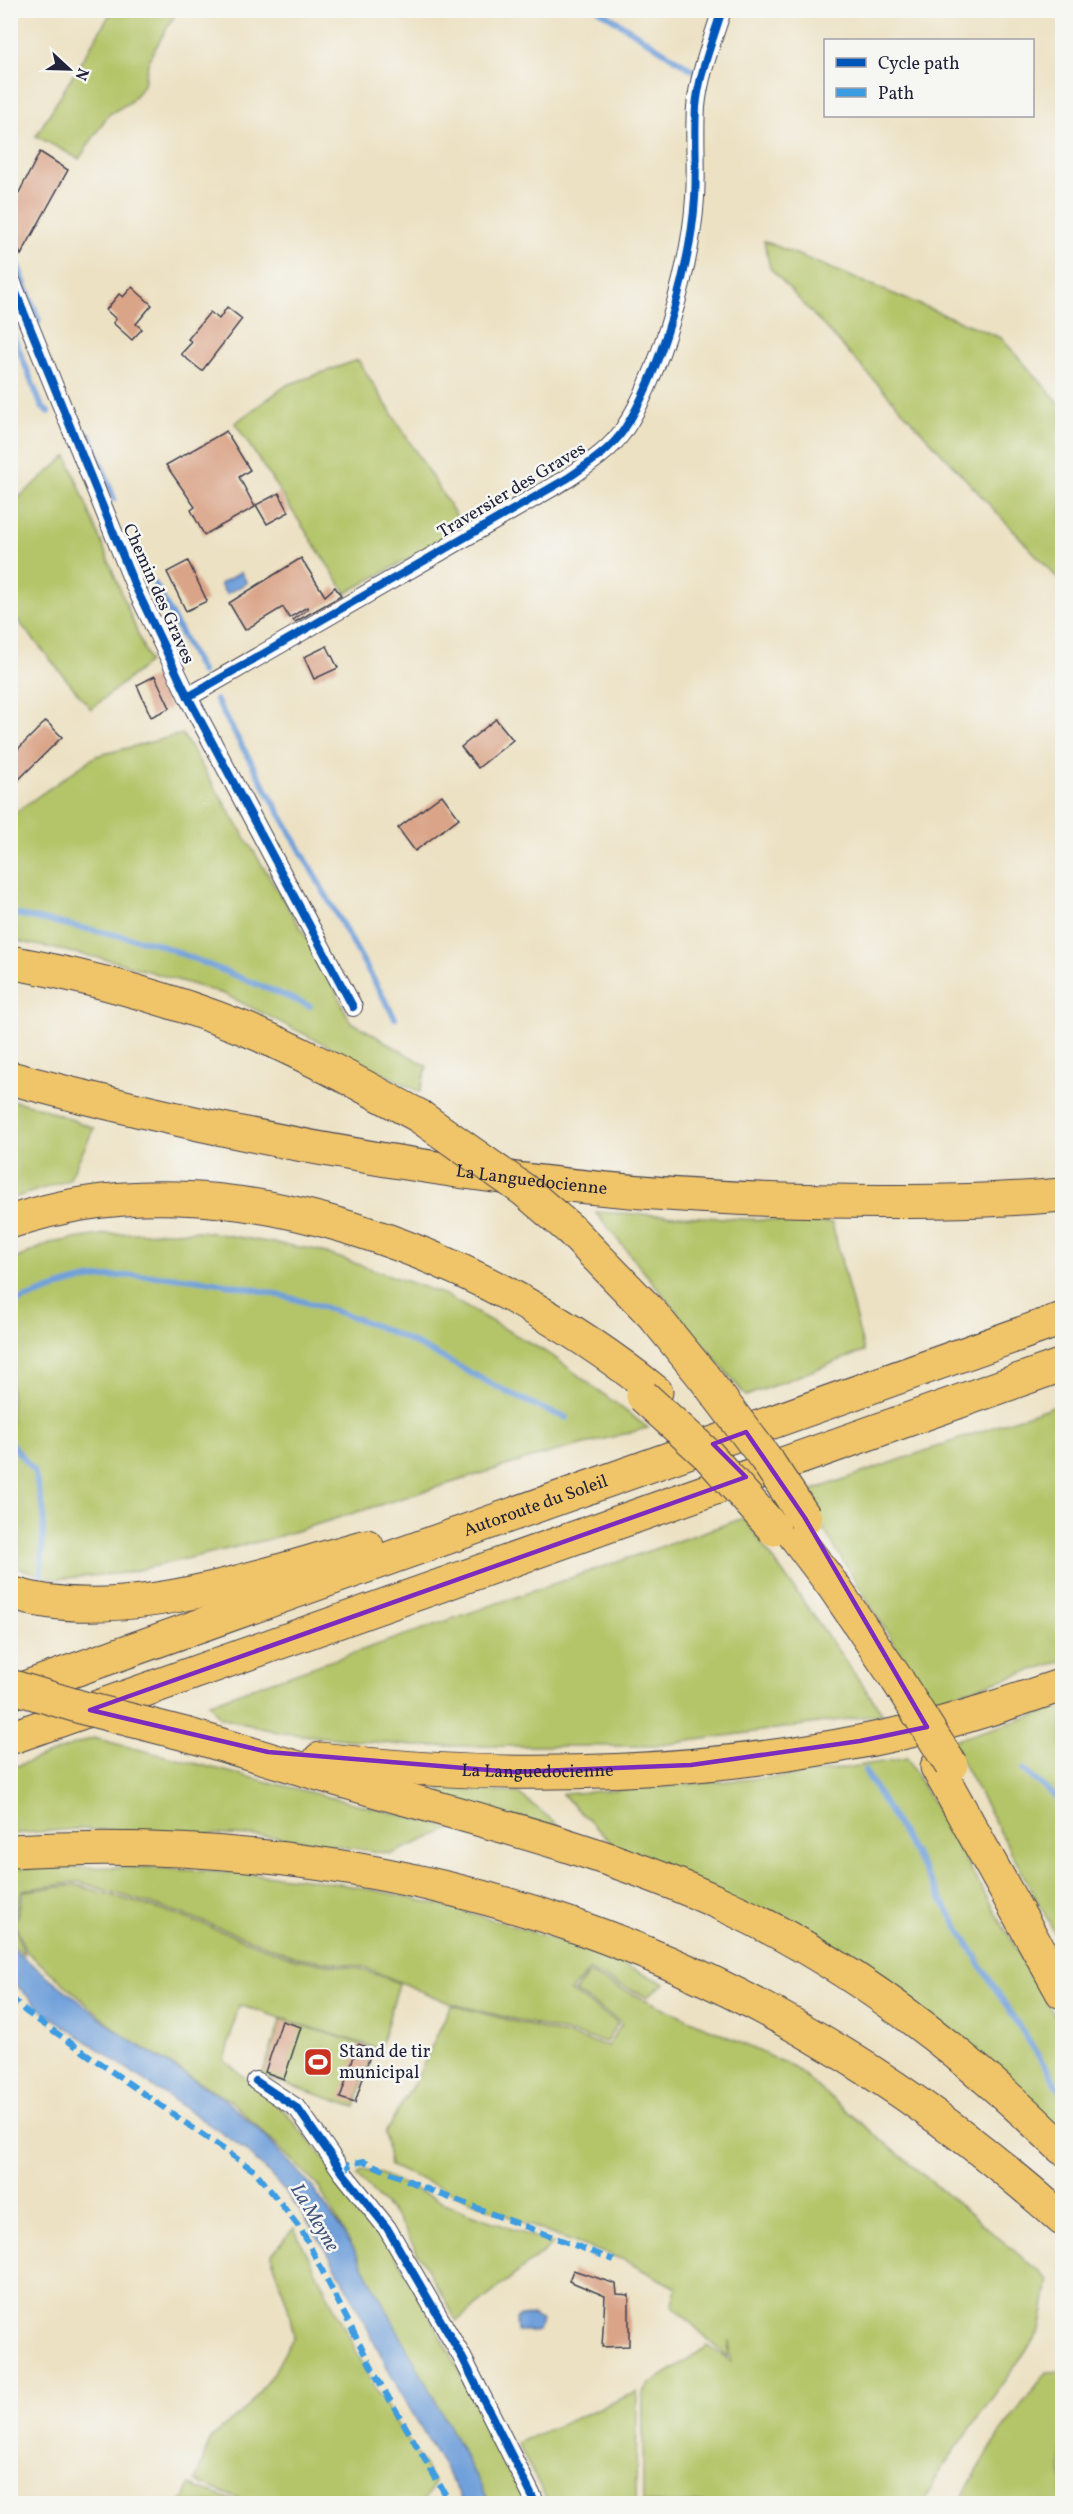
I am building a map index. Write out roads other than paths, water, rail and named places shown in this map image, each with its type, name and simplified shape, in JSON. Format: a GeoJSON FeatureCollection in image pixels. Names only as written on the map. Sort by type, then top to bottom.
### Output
{"type":"FeatureCollection","features":[{"type":"Feature","properties":{"kind":"highway"},"geometry":{"type":"LineString","coordinates":[[10,962],[91,979],[197,1011],[300,1053],[419,1116],[524,1190],[572,1231],[653,1315],[703,1376],[766,1458],[788,1524]]}},
{"type":"Feature","properties":{"kind":"highway","name":"La Languedocienne"},"geometry":{"type":"LineString","coordinates":[[10,1078],[199,1124],[339,1152],[461,1173],[598,1189],[756,1199],[861,1201],[974,1200],[1062,1194]]}},
{"type":"Feature","properties":{"kind":"highway"},"geometry":{"type":"LineString","coordinates":[[10,1222],[69,1206],[100,1201],[162,1198],[251,1206],[335,1223],[421,1253],[492,1285],[576,1333],[730,1460],[788,1524],[890,1674],[1062,1965]]}},
{"type":"Feature","properties":{"kind":"highway"},"geometry":{"type":"LineString","coordinates":[[10,1237],[81,1217],[142,1211],[238,1216],[315,1231],[390,1254],[489,1297],[650,1394]]}},
{"type":"Feature","properties":{"kind":"highway","name":"Autoroute du Soleil"},"geometry":{"type":"LineString","coordinates":[[10,1694],[1062,1320]]}},
{"type":"Feature","properties":{"kind":"highway"},"geometry":{"type":"LineString","coordinates":[[10,1738],[1062,1365]]}},
{"type":"Feature","properties":{"kind":"highway"},"geometry":{"type":"LineString","coordinates":[[10,1593],[74,1605],[136,1602],[173,1597],[587,1488]]}},
{"type":"Feature","properties":{"kind":"highway","name":"La Languedocienne"},"geometry":{"type":"LineString","coordinates":[[10,1686],[189,1735],[268,1752],[406,1767],[514,1772],[651,1768],[860,1741],[958,1719],[1062,1685]]}},
{"type":"Feature","properties":{"kind":"highway"},"geometry":{"type":"LineString","coordinates":[[189,1735],[570,1846],[659,1878],[730,1908],[814,1953],[906,2013],[992,2081],[1062,2148]]}},
{"type":"Feature","properties":{"kind":"highway"},"geometry":{"type":"LineString","coordinates":[[944,1766],[1062,1992]]}},
{"type":"Feature","properties":{"kind":"highway"},"geometry":{"type":"LineString","coordinates":[[10,1851],[138,1847],[301,1859],[406,1877],[564,1921],[644,1951],[722,1987],[789,2021],[855,2060],[922,2104],[996,2160],[1062,2219]]}},
{"type":"Feature","properties":{"kind":"street","name":"Traversier des Graves"},"geometry":{"type":"LineString","coordinates":[[188,697],[568,478],[602,454],[622,432],[644,392],[681,282],[691,241],[695,197],[696,106],[702,71],[722,10]]}},
{"type":"Feature","properties":{"kind":"street","name":"Chemin des Graves"},"geometry":{"type":"LineString","coordinates":[[10,278],[135,586],[188,697],[353,1007]]}},
{"type":"Feature","properties":{"kind":"street"},"geometry":{"type":"LineString","coordinates":[[256,2081],[298,2109],[343,2174],[387,2228],[447,2330],[536,2504]]}},
{"type":"Feature","properties":{"kind":"water"},"geometry":{"type":"Polygon","coordinates":[[[241,572],[247,583],[226,594],[220,584],[241,572]]]}},
{"type":"Feature","properties":{"kind":"water","name":"La Meyne"},"geometry":{"type":"Polygon","coordinates":[[[10,1947],[125,2037],[224,2099],[259,2130],[313,2188],[353,2247],[490,2503],[464,2503],[396,2384],[329,2255],[289,2196],[236,2143],[44,2012],[11,1980],[10,1947]]]}},
{"type":"Feature","properties":{"kind":"water"},"geometry":{"type":"Polygon","coordinates":[[[533,2315],[541,2321],[538,2331],[517,2331],[516,2319],[519,2316],[533,2315]]]}},
{"type":"Feature","properties":{"kind":"waterway"},"geometry":{"type":"LineString","coordinates":[[599,10],[694,71]]}},
{"type":"Feature","properties":{"kind":"waterway"},"geometry":{"type":"LineString","coordinates":[[10,245],[39,321]]}},
{"type":"Feature","properties":{"kind":"waterway"},"geometry":{"type":"LineString","coordinates":[[10,327],[42,407],[48,412]]}},
{"type":"Feature","properties":{"kind":"waterway"},"geometry":{"type":"LineString","coordinates":[[90,435],[114,499]]}},
{"type":"Feature","properties":{"kind":"waterway"},"geometry":{"type":"LineString","coordinates":[[155,584],[202,673]]}},
{"type":"Feature","properties":{"kind":"waterway"},"geometry":{"type":"LineString","coordinates":[[216,700],[395,1018]]}},
{"type":"Feature","properties":{"kind":"waterway"},"geometry":{"type":"LineString","coordinates":[[10,913],[155,943],[310,1006]]}},
{"type":"Feature","properties":{"kind":"waterway"},"geometry":{"type":"LineString","coordinates":[[10,1304],[79,1281],[126,1276],[168,1277],[256,1290],[300,1301],[382,1328],[509,1393],[567,1418]]}},
{"type":"Feature","properties":{"kind":"waterway"},"geometry":{"type":"LineString","coordinates":[[10,1442],[34,1471],[44,1512],[41,1574]]}},
{"type":"Feature","properties":{"kind":"waterway"},"geometry":{"type":"LineString","coordinates":[[1023,1770],[1062,1802]]}},
{"type":"Feature","properties":{"kind":"waterway"},"geometry":{"type":"LineString","coordinates":[[865,1771],[986,1974],[1062,2093]]}},
{"type":"Feature","properties":{"kind":"place","name":"Stand de tir municipal"},"geometry":{"type":"Point","coordinates":[318,2062]}}]}
